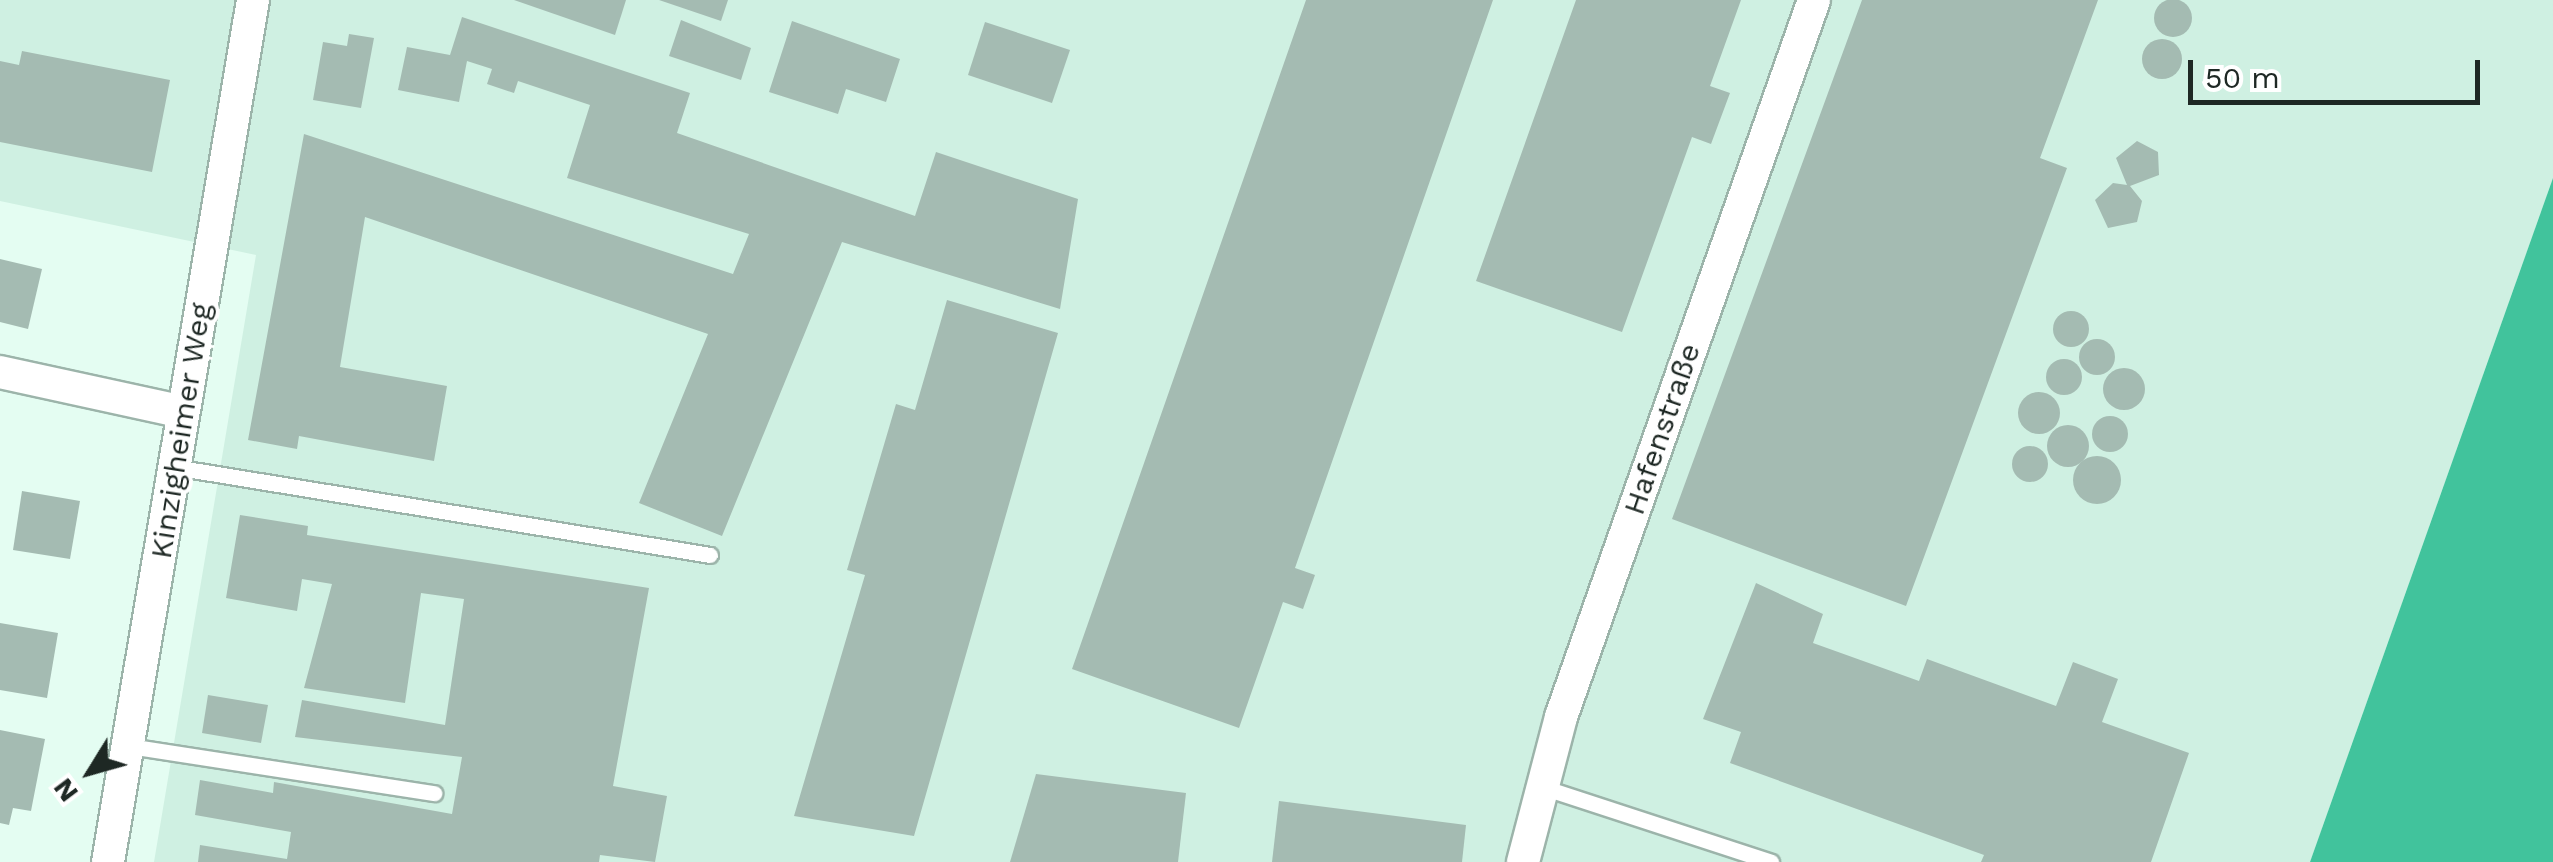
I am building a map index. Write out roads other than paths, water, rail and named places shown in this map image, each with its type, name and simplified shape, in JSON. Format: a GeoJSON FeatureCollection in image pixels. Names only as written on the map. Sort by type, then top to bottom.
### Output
{"type":"FeatureCollection","features":[{"type":"Feature","properties":{"kind":"street","name":"Kinzigheimer Weg"},"geometry":{"type":"LineString","coordinates":[[108,862],[253,0]]}},
{"type":"Feature","properties":{"kind":"street","name":"Hafenstraße"},"geometry":{"type":"LineString","coordinates":[[1523,862],[1538,785],[1814,0]]}},
{"type":"Feature","properties":{"kind":"street"},"geometry":{"type":"LineString","coordinates":[[0,372],[183,412]]}},
{"type":"Feature","properties":{"kind":"lane"},"geometry":{"type":"LineString","coordinates":[[174,467],[710,555]]}},
{"type":"Feature","properties":{"kind":"lane"},"geometry":{"type":"LineString","coordinates":[[129,746],[434,793]]}},
{"type":"Feature","properties":{"kind":"lane"},"geometry":{"type":"LineString","coordinates":[[1538,785],[1772,862]]}}]}
